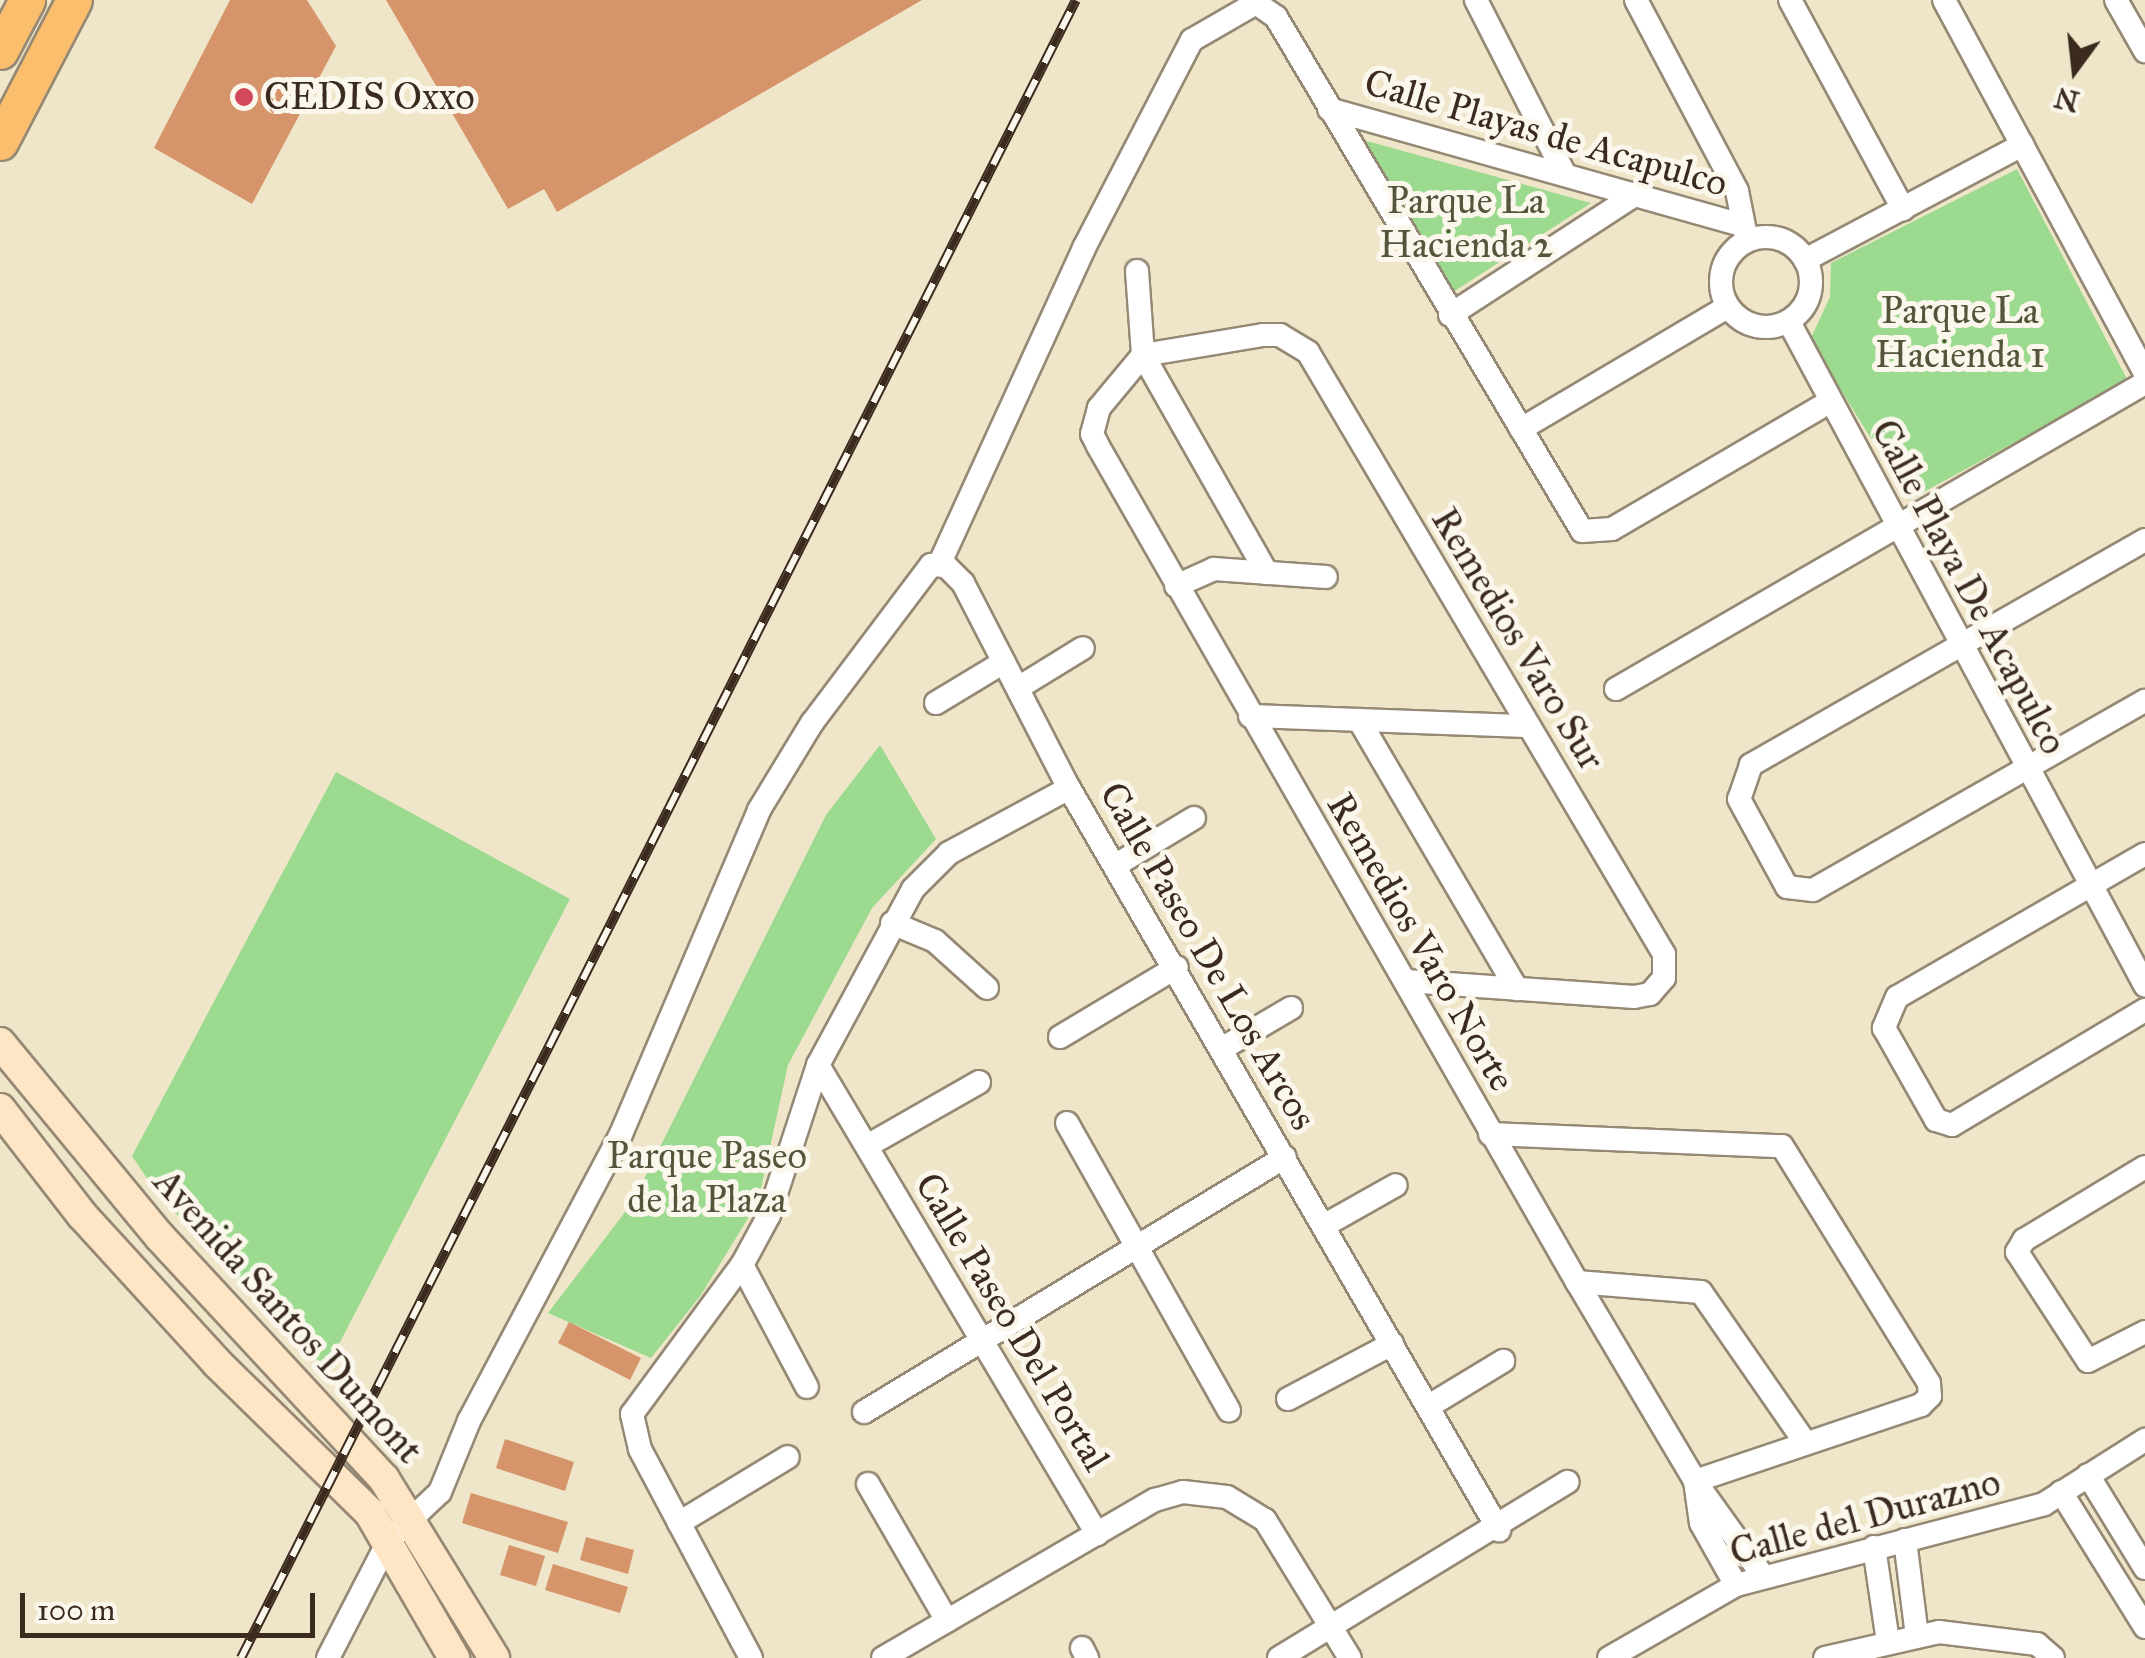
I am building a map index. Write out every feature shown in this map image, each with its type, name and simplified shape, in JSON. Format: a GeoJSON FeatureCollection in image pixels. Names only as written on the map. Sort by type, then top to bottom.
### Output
{"type":"FeatureCollection","features":[{"type":"Feature","properties":{"kind":"main road"},"geometry":{"type":"LineString","coordinates":[[0,52],[27,0]]}},
{"type":"Feature","properties":{"kind":"main road"},"geometry":{"type":"LineString","coordinates":[[0,142],[74,0]]}},
{"type":"Feature","properties":{"kind":"main road","name":"Avenida Santos Dumont"},"geometry":{"type":"LineString","coordinates":[[0,1043],[160,1236],[384,1480],[414,1521],[494,1658]]}},
{"type":"Feature","properties":{"kind":"main road","name":"Avenida Santos Dumont"},"geometry":{"type":"LineString","coordinates":[[0,1109],[82,1215],[216,1363],[370,1513],[454,1658]]}},
{"type":"Feature","properties":{"kind":"street"},"geometry":{"type":"LineString","coordinates":[[1476,0],[1564,173]]}},
{"type":"Feature","properties":{"kind":"street"},"geometry":{"type":"LineString","coordinates":[[1636,0],[1737,191],[1745,233],[1722,270],[1728,307],[1744,323],[1766,328],[1788,322],[1805,306],[1811,283],[1805,260],[1780,240],[1745,233]]}},
{"type":"Feature","properties":{"kind":"street"},"geometry":{"type":"LineString","coordinates":[[1790,0],[1903,209]]}},
{"type":"Feature","properties":{"kind":"street"},"geometry":{"type":"LineString","coordinates":[[1944,0],[2145,373]]}},
{"type":"Feature","properties":{"kind":"street"},"geometry":{"type":"LineString","coordinates":[[2116,0],[2145,52]]}},
{"type":"Feature","properties":{"kind":"street"},"geometry":{"type":"LineString","coordinates":[[328,1658],[388,1540],[414,1521],[440,1492],[469,1421],[621,1134],[759,810],[812,723],[929,570],[1084,248],[1192,40],[1256,3],[1276,17],[1576,527],[1595,534],[1612,529],[1829,402]]}},
{"type":"Feature","properties":{"kind":"street","name":"Calle Playas de Acapulco"},"geometry":{"type":"LineString","coordinates":[[1329,109],[1564,173],[1745,233]]}},
{"type":"Feature","properties":{"kind":"street"},"geometry":{"type":"LineString","coordinates":[[1805,260],[2022,144]]}},
{"type":"Feature","properties":{"kind":"street"},"geometry":{"type":"LineString","coordinates":[[1450,315],[1636,195]]}},
{"type":"Feature","properties":{"kind":"street"},"geometry":{"type":"LineString","coordinates":[[1137,271],[1143,355],[1268,574]]}},
{"type":"Feature","properties":{"kind":"street"},"geometry":{"type":"LineString","coordinates":[[1521,429],[1728,307]]}},
{"type":"Feature","properties":{"kind":"street","name":"Calle Playa De Acapulco"},"geometry":{"type":"LineString","coordinates":[[1788,322],[2145,985]]}},
{"type":"Feature","properties":{"kind":"street","name":"Remedios Varo Sur"},"geometry":{"type":"LineString","coordinates":[[1143,355],[1246,336],[1295,341],[1308,352],[1664,954],[1664,978],[1650,994],[1518,989]]}},
{"type":"Feature","properties":{"kind":"street","name":"Remedios Varo Norte"},"geometry":{"type":"LineString","coordinates":[[1143,355],[1099,408],[1092,434],[1490,1134],[1695,1481],[1763,1576]]}},
{"type":"Feature","properties":{"kind":"street"},"geometry":{"type":"LineString","coordinates":[[1616,689],[1896,521],[2145,383]]}},
{"type":"Feature","properties":{"kind":"street"},"geometry":{"type":"LineString","coordinates":[[2145,540],[1751,764],[1739,799],[1788,886],[1805,892],[1824,885],[2025,764],[2145,701]]}},
{"type":"Feature","properties":{"kind":"street","name":"Calle Paseo De Los Arcos"},"geometry":{"type":"LineString","coordinates":[[929,570],[963,583],[1069,788],[1177,967],[1499,1530]]}},
{"type":"Feature","properties":{"kind":"street"},"geometry":{"type":"LineString","coordinates":[[1176,586],[1214,570],[1326,577]]}},
{"type":"Feature","properties":{"kind":"street"},"geometry":{"type":"LineString","coordinates":[[1018,688],[1083,648]]}},
{"type":"Feature","properties":{"kind":"street"},"geometry":{"type":"LineString","coordinates":[[936,703],[1004,662]]}},
{"type":"Feature","properties":{"kind":"street"},"geometry":{"type":"LineString","coordinates":[[1250,716],[1529,726]]}},
{"type":"Feature","properties":{"kind":"street"},"geometry":{"type":"LineString","coordinates":[[1359,720],[1518,989]]}},
{"type":"Feature","properties":{"kind":"street"},"geometry":{"type":"LineString","coordinates":[[751,1658],[679,1524],[631,1420],[742,1266],[770,1215],[818,1065],[913,888],[949,853],[1069,788]]}},
{"type":"Feature","properties":{"kind":"street"},"geometry":{"type":"LineString","coordinates":[[1116,865],[1194,818]]}},
{"type":"Feature","properties":{"kind":"street"},"geometry":{"type":"LineString","coordinates":[[2145,854],[1897,997],[1886,1014],[1885,1035],[1936,1120],[1963,1122],[2145,1010]]}},
{"type":"Feature","properties":{"kind":"street"},"geometry":{"type":"LineString","coordinates":[[892,924],[936,941],[987,988]]}},
{"type":"Feature","properties":{"kind":"street"},"geometry":{"type":"LineString","coordinates":[[1060,1037],[1177,967]]}},
{"type":"Feature","properties":{"kind":"street"},"geometry":{"type":"LineString","coordinates":[[1406,981],[1518,989]]}},
{"type":"Feature","properties":{"kind":"street"},"geometry":{"type":"LineString","coordinates":[[1223,1048],[1291,1008]]}},
{"type":"Feature","properties":{"kind":"street","name":"Calle Paseo Del Portal"},"geometry":{"type":"LineString","coordinates":[[818,1065],[1096,1534]]}},
{"type":"Feature","properties":{"kind":"street","name":"Calle Paseo Del Portal"},"geometry":{"type":"LineString","coordinates":[[868,1146],[979,1082]]}},
{"type":"Feature","properties":{"kind":"street"},"geometry":{"type":"LineString","coordinates":[[1068,1124],[1229,1411]]}},
{"type":"Feature","properties":{"kind":"street"},"geometry":{"type":"LineString","coordinates":[[1490,1134],[1782,1146],[1929,1384],[1930,1396],[1695,1481]]}},
{"type":"Feature","properties":{"kind":"street"},"geometry":{"type":"LineString","coordinates":[[864,1412],[1134,1244],[1285,1156]]}},
{"type":"Feature","properties":{"kind":"street"},"geometry":{"type":"LineString","coordinates":[[2145,1168],[2018,1247],[2088,1361],[2145,1332]]}},
{"type":"Feature","properties":{"kind":"street"},"geometry":{"type":"LineString","coordinates":[[1325,1226],[1396,1185]]}},
{"type":"Feature","properties":{"kind":"street"},"geometry":{"type":"LineString","coordinates":[[742,1266],[807,1387]]}},
{"type":"Feature","properties":{"kind":"street"},"geometry":{"type":"LineString","coordinates":[[1577,1282],[1696,1289],[1804,1441]]}},
{"type":"Feature","properties":{"kind":"street"},"geometry":{"type":"LineString","coordinates":[[1288,1400],[1392,1344]]}},
{"type":"Feature","properties":{"kind":"street"},"geometry":{"type":"LineString","coordinates":[[1429,1406],[1502,1361]]}},
{"type":"Feature","properties":{"kind":"street","name":"Calle del Durazno"},"geometry":{"type":"LineString","coordinates":[[1619,1656],[1736,1585],[1874,1547],[1978,1526],[2061,1492],[2145,1440]]}},
{"type":"Feature","properties":{"kind":"street"},"geometry":{"type":"LineString","coordinates":[[679,1524],[788,1457]]}},
{"type":"Feature","properties":{"kind":"street"},"geometry":{"type":"LineString","coordinates":[[2088,1475],[2145,1568]]}},
{"type":"Feature","properties":{"kind":"street","name":"Remedios Varo Norte"},"geometry":{"type":"LineString","coordinates":[[1695,1481],[1702,1523],[1736,1585]]}},
{"type":"Feature","properties":{"kind":"street"},"geometry":{"type":"LineString","coordinates":[[1280,1658],[1499,1530],[1567,1482]]}},
{"type":"Feature","properties":{"kind":"street"},"geometry":{"type":"LineString","coordinates":[[868,1484],[947,1621]]}},
{"type":"Feature","properties":{"kind":"street"},"geometry":{"type":"LineString","coordinates":[[883,1658],[924,1648],[947,1621],[1154,1500],[1183,1492],[1227,1497],[1265,1520],[1350,1658]]}},
{"type":"Feature","properties":{"kind":"street"},"geometry":{"type":"LineString","coordinates":[[2061,1492],[2145,1627]]}},
{"type":"Feature","properties":{"kind":"street"},"geometry":{"type":"LineString","coordinates":[[1905,1540],[1916,1636]]}},
{"type":"Feature","properties":{"kind":"street"},"geometry":{"type":"LineString","coordinates":[[1874,1547],[1888,1642]]}},
{"type":"Feature","properties":{"kind":"street"},"geometry":{"type":"LineString","coordinates":[[1825,1658],[1940,1632],[2037,1644],[2053,1658]]}},
{"type":"Feature","properties":{"kind":"green space","name":"Parque La Hacienda 2"},"geometry":{"type":"Polygon","coordinates":[[[1367,141],[1591,203],[1450,294],[1366,159],[1367,141]]]}},
{"type":"Feature","properties":{"kind":"green space","name":"Parque La Hacienda 1"},"geometry":{"type":"Polygon","coordinates":[[[2017,169],[2128,381],[1909,500],[1810,340],[1830,297],[1831,263],[2017,169]]]}},
{"type":"Feature","properties":{"kind":"green space","name":"Parque Paseo de la Plaza"},"geometry":{"type":"Polygon","coordinates":[[[880,745],[936,839],[872,908],[788,1065],[758,1202],[701,1295],[651,1358],[548,1313],[632,1203],[826,815],[880,745]]]}},
{"type":"Feature","properties":{"kind":"green space"},"geometry":{"type":"Polygon","coordinates":[[[336,772],[570,899],[326,1369],[159,1196],[132,1156],[336,772]]]}},
{"type":"Feature","properties":{"kind":"building","name":"CEDIS Oxxo"},"geometry":{"type":"Polygon","coordinates":[[[230,0],[307,0],[336,46],[252,204],[154,148],[230,0]]]}},
{"type":"Feature","properties":{"kind":"building"},"geometry":{"type":"Polygon","coordinates":[[[386,0],[922,0],[557,212],[544,189],[508,209],[386,0]]]}},
{"type":"Feature","properties":{"kind":"building"},"geometry":{"type":"Polygon","coordinates":[[[569,1322],[641,1358],[630,1380],[558,1343],[569,1322]]]}},
{"type":"Feature","properties":{"kind":"building"},"geometry":{"type":"Polygon","coordinates":[[[505,1439],[574,1462],[565,1491],[496,1468],[505,1439]]]}},
{"type":"Feature","properties":{"kind":"building"},"geometry":{"type":"Polygon","coordinates":[[[471,1493],[568,1522],[558,1553],[462,1523],[471,1493]]]}},
{"type":"Feature","properties":{"kind":"building"},"geometry":{"type":"Polygon","coordinates":[[[586,1537],[634,1550],[628,1574],[580,1560],[586,1537]]]}},
{"type":"Feature","properties":{"kind":"building"},"geometry":{"type":"Polygon","coordinates":[[[509,1545],[545,1556],[536,1586],[500,1575],[509,1545]]]}},
{"type":"Feature","properties":{"kind":"building"},"geometry":{"type":"Polygon","coordinates":[[[553,1564],[628,1587],[620,1613],[545,1590],[553,1564]]]}},
{"type":"Feature","properties":{"kind":"railway"},"geometry":{"type":"LineString","coordinates":[[241,1658],[1076,0]]}},
{"type":"Feature","properties":{"kind":"place","name":"CEDIS Oxxo"},"geometry":{"type":"Point","coordinates":[244,97]}}]}
